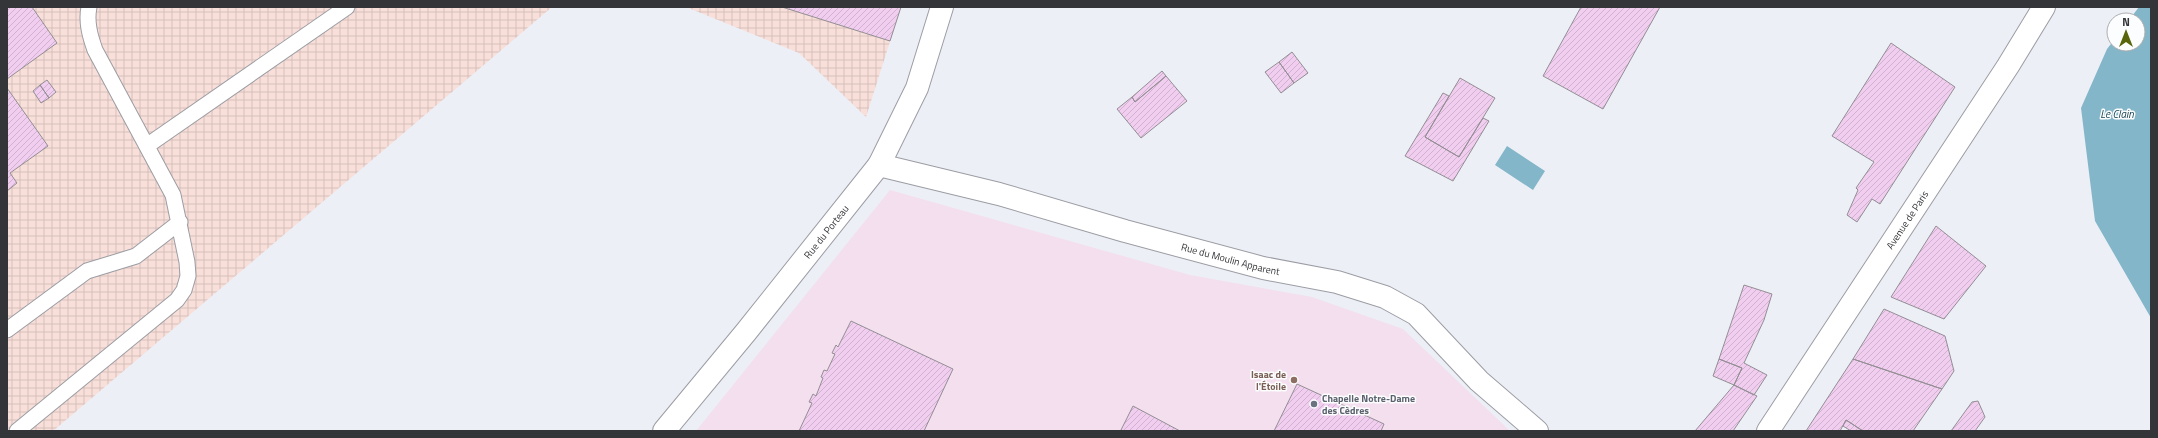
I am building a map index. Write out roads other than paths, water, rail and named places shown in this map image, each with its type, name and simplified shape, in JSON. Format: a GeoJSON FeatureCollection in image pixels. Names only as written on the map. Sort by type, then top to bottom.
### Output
{"type":"FeatureCollection","features":[{"type":"Feature","properties":{"kind":"street","name":"Rue du Porteau"},"geometry":{"type":"LineString","coordinates":[[664,431],[780,290],[879,165],[918,88],[942,7]]}},
{"type":"Feature","properties":{"kind":"street","name":"Avenue de Paris"},"geometry":{"type":"LineString","coordinates":[[1768,431],[2008,66],[2044,7]]}},
{"type":"Feature","properties":{"kind":"street","name":"Rue du Moulin Apparent"},"geometry":{"type":"LineString","coordinates":[[879,165],[999,194],[1125,231],[1256,266],[1337,282],[1385,297],[1416,314],[1479,381],[1537,431]]}},
{"type":"Feature","properties":{"kind":"lane"},"geometry":{"type":"LineString","coordinates":[[17,431],[176,300],[184,290],[188,276],[180,222],[173,195],[148,145],[95,50],[89,33],[89,7]]}},
{"type":"Feature","properties":{"kind":"lane"},"geometry":{"type":"LineString","coordinates":[[148,145],[347,7]]}},
{"type":"Feature","properties":{"kind":"lane"},"geometry":{"type":"LineString","coordinates":[[7,330],[87,271],[136,256],[180,222]]}},
{"type":"Feature","properties":{"kind":"water","name":"Le Clain"},"geometry":{"type":"Polygon","coordinates":[[[2139,7],[2151,7],[2151,318],[2095,221],[2081,108],[2106,51],[2146,52],[2146,12],[2135,12],[2139,7]]]}},
{"type":"Feature","properties":{"kind":"water"},"geometry":{"type":"Polygon","coordinates":[[[1507,146],[1545,171],[1533,190],[1495,165],[1507,146]]]}},
{"type":"Feature","properties":{"kind":"place","name":"Isaac de l'Étoile"},"geometry":{"type":"Point","coordinates":[1294,380]}},
{"type":"Feature","properties":{"kind":"place","name":"Chapelle Notre-Dame des Cèdres"},"geometry":{"type":"Point","coordinates":[1314,404]}}]}
